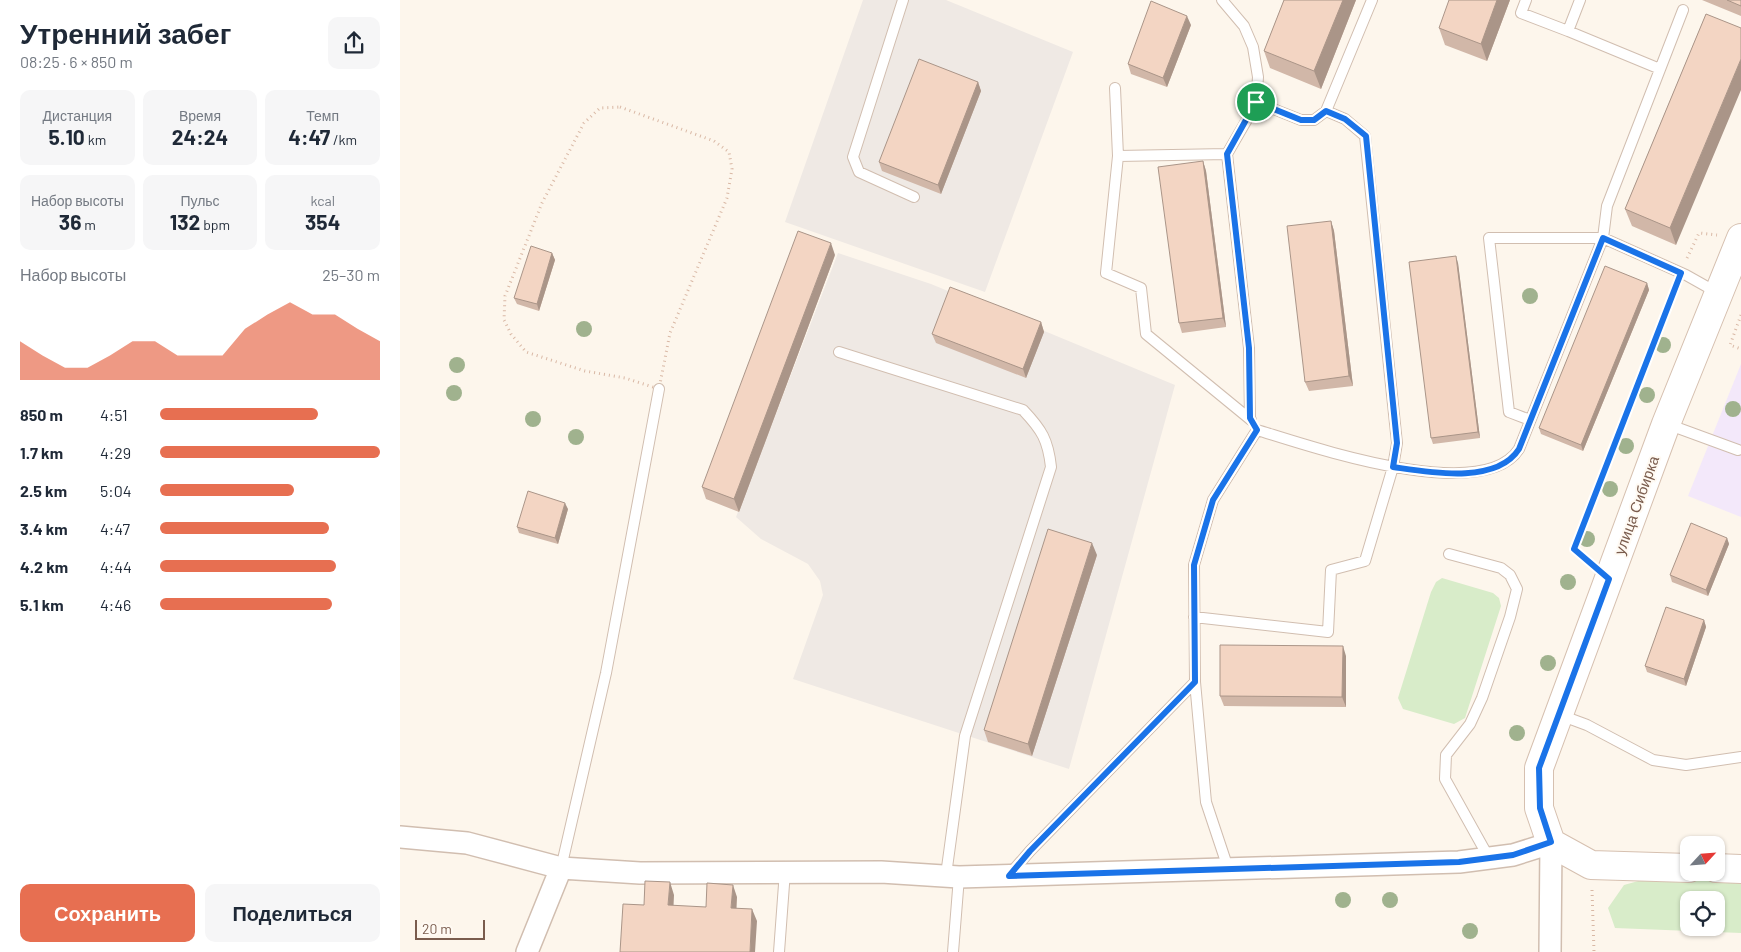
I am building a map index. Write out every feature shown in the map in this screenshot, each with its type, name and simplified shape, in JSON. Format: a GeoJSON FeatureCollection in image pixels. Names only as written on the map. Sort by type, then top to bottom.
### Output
{"type":"FeatureCollection","features":[{"type":"Feature","properties":{"kind":"street","name":"улица Сибирка"},"geometry":{"type":"LineString","coordinates":[[1550,952],[1551,842],[1540,808],[1539,768],[1666,424],[1719,294],[1731,238]]}},
{"type":"Feature","properties":{"kind":"street"},"geometry":{"type":"LineString","coordinates":[[400,837],[467,843],[561,868],[640,873],[785,871],[1009,876],[1459,862],[1513,855],[1551,842],[1591,865],[1680,868]]}},
{"type":"Feature","properties":{"kind":"street"},"geometry":{"type":"LineString","coordinates":[[527,952],[561,868]]}},
{"type":"Feature","properties":{"kind":"street"},"geometry":{"type":"LineString","coordinates":[[1725,868],[1741,869]]}},
{"type":"Feature","properties":{"kind":"lane"},"geometry":{"type":"LineString","coordinates":[[903,0],[853,157],[859,172],[914,197]]}},
{"type":"Feature","properties":{"kind":"lane"},"geometry":{"type":"LineString","coordinates":[[1222,0],[1244,26],[1254,47],[1258,77],[1256,102],[1227,154],[1249,348],[1250,418]]}},
{"type":"Feature","properties":{"kind":"lane"},"geometry":{"type":"LineString","coordinates":[[1256,102],[1301,120],[1314,120],[1326,111],[1372,0]]}},
{"type":"Feature","properties":{"kind":"lane"},"geometry":{"type":"LineString","coordinates":[[1526,0],[1521,13],[1660,70]]}},
{"type":"Feature","properties":{"kind":"lane"},"geometry":{"type":"LineString","coordinates":[[1568,31],[1580,0]]}},
{"type":"Feature","properties":{"kind":"lane"},"geometry":{"type":"LineString","coordinates":[[1115,88],[1118,156],[1106,273],[1142,288],[1146,334],[1250,418],[1257,430],[1393,467],[1443,475],[1502,465],[1512,459],[1519,449],[1603,238],[1607,206],[1683,10]]}},
{"type":"Feature","properties":{"kind":"lane"},"geometry":{"type":"LineString","coordinates":[[1194,617],[1328,632],[1331,570],[1365,562],[1393,467],[1397,443],[1366,136],[1345,119],[1326,111]]}},
{"type":"Feature","properties":{"kind":"lane"},"geometry":{"type":"LineString","coordinates":[[1118,156],[1227,154]]}},
{"type":"Feature","properties":{"kind":"lane"},"geometry":{"type":"LineString","coordinates":[[1530,420],[1509,412],[1489,238],[1603,238],[1681,273],[1719,294]]}},
{"type":"Feature","properties":{"kind":"lane"},"geometry":{"type":"LineString","coordinates":[[839,352],[1023,410],[1040,428],[1049,447],[1051,467],[965,736],[953,876],[954,952]]}},
{"type":"Feature","properties":{"kind":"lane"},"geometry":{"type":"LineString","coordinates":[[561,868],[606,672],[659,389]]}},
{"type":"Feature","properties":{"kind":"lane"},"geometry":{"type":"LineString","coordinates":[[1666,424],[1738,450]]}},
{"type":"Feature","properties":{"kind":"lane"},"geometry":{"type":"LineString","coordinates":[[1228,868],[1206,802],[1195,682],[1194,565],[1213,500],[1257,430]]}},
{"type":"Feature","properties":{"kind":"lane"},"geometry":{"type":"LineString","coordinates":[[1449,554],[1500,568],[1510,575],[1517,589],[1510,617],[1482,698],[1470,724],[1446,755],[1444,779],[1489,858]]}},
{"type":"Feature","properties":{"kind":"lane"},"geometry":{"type":"LineString","coordinates":[[1009,876],[1030,851],[1195,682]]}},
{"type":"Feature","properties":{"kind":"lane"},"geometry":{"type":"LineString","coordinates":[[1559,714],[1587,725],[1653,760],[1686,765],[1741,757]]}},
{"type":"Feature","properties":{"kind":"lane"},"geometry":{"type":"LineString","coordinates":[[780,952],[785,871]]}},
{"type":"Feature","properties":{"kind":"path"},"geometry":{"type":"LineString","coordinates":[[620,107],[714,141],[729,152],[732,169],[727,198],[670,333],[659,389],[625,378],[585,371],[526,352],[511,334],[504,320],[505,296],[542,203],[584,123],[600,108],[620,107]]}},
{"type":"Feature","properties":{"kind":"path"},"geometry":{"type":"LineString","coordinates":[[1609,579],[1574,549],[1681,273],[1698,234],[1710,233],[1731,238]]}},
{"type":"Feature","properties":{"kind":"path"},"geometry":{"type":"LineString","coordinates":[[1741,315],[1730,345],[1741,350]]}},
{"type":"Feature","properties":{"kind":"path"},"geometry":{"type":"LineString","coordinates":[[1591,865],[1594,952]]}},
{"type":"Feature","properties":{"kind":"shaded area"},"geometry":{"type":"Polygon","coordinates":[[[863,0],[946,0],[1073,52],[985,292],[785,222],[863,0]]]}},
{"type":"Feature","properties":{"kind":"shaded area"},"geometry":{"type":"Polygon","coordinates":[[[838,253],[931,284],[1175,385],[1069,769],[793,679],[823,595],[820,581],[808,564],[761,539],[736,517],[838,253]]]}},
{"type":"Feature","properties":{"kind":"shaded area"},"geometry":{"type":"Polygon","coordinates":[[[1741,364],[1741,517],[1688,496],[1741,364]]]}},
{"type":"Feature","properties":{"kind":"green space"},"geometry":{"type":"Polygon","coordinates":[[[1442,578],[1493,593],[1499,598],[1501,606],[1465,718],[1454,724],[1403,709],[1398,698],[1431,592],[1436,582],[1442,578]]]}},
{"type":"Feature","properties":{"kind":"green space"},"geometry":{"type":"Polygon","coordinates":[[[1649,878],[1680,879],[1680,881],[1741,880],[1741,933],[1725,932],[1725,891],[1680,891],[1680,931],[1615,928],[1608,908],[1624,885],[1649,878]]]}},
{"type":"Feature","properties":{"kind":"building"},"geometry":{"type":"Polygon","coordinates":[[[1284,0],[1343,0],[1314,71],[1264,51],[1284,0]]]}},
{"type":"Feature","properties":{"kind":"building"},"geometry":{"type":"Polygon","coordinates":[[[1449,0],[1497,0],[1481,44],[1439,28],[1449,0]]]}},
{"type":"Feature","properties":{"kind":"building"},"geometry":{"type":"Polygon","coordinates":[[[1727,0],[1741,0],[1741,6],[1727,0]]]}},
{"type":"Feature","properties":{"kind":"building"},"geometry":{"type":"Polygon","coordinates":[[[1151,1],[1187,16],[1163,78],[1128,64],[1151,1]]]}},
{"type":"Feature","properties":{"kind":"building"},"geometry":{"type":"Polygon","coordinates":[[[1706,14],[1741,28],[1741,59],[1670,228],[1625,209],[1706,14]]]}},
{"type":"Feature","properties":{"kind":"building"},"geometry":{"type":"Polygon","coordinates":[[[919,59],[978,82],[938,185],[879,162],[919,59]]]}},
{"type":"Feature","properties":{"kind":"building"},"geometry":{"type":"Polygon","coordinates":[[[1203,161],[1223,318],[1179,323],[1158,167],[1203,161]]]}},
{"type":"Feature","properties":{"kind":"building"},"geometry":{"type":"Polygon","coordinates":[[[1331,221],[1349,376],[1305,382],[1287,226],[1331,221]]]}},
{"type":"Feature","properties":{"kind":"building"},"geometry":{"type":"Polygon","coordinates":[[[798,231],[831,243],[734,499],[702,487],[798,231]]]}},
{"type":"Feature","properties":{"kind":"building"},"geometry":{"type":"Polygon","coordinates":[[[531,246],[552,253],[537,304],[514,298],[531,246]]]}},
{"type":"Feature","properties":{"kind":"building"},"geometry":{"type":"Polygon","coordinates":[[[1456,256],[1478,432],[1431,438],[1409,262],[1456,256]]]}},
{"type":"Feature","properties":{"kind":"building"},"geometry":{"type":"Polygon","coordinates":[[[1605,266],[1647,283],[1581,445],[1539,428],[1605,266]]]}},
{"type":"Feature","properties":{"kind":"building"},"geometry":{"type":"Polygon","coordinates":[[[950,287],[1041,322],[1023,369],[932,334],[950,287]]]}},
{"type":"Feature","properties":{"kind":"building"},"geometry":{"type":"Polygon","coordinates":[[[528,491],[565,503],[555,538],[517,527],[528,491]]]}},
{"type":"Feature","properties":{"kind":"building"},"geometry":{"type":"Polygon","coordinates":[[[1691,523],[1727,538],[1706,590],[1670,575],[1691,523]]]}},
{"type":"Feature","properties":{"kind":"building"},"geometry":{"type":"Polygon","coordinates":[[[1048,529],[1092,543],[1028,744],[984,730],[1048,529]]]}},
{"type":"Feature","properties":{"kind":"building"},"geometry":{"type":"Polygon","coordinates":[[[1666,607],[1704,620],[1684,679],[1645,666],[1666,607]]]}},
{"type":"Feature","properties":{"kind":"building"},"geometry":{"type":"Polygon","coordinates":[[[1220,645],[1343,646],[1342,697],[1220,696],[1220,645]]]}},
{"type":"Feature","properties":{"kind":"building"},"geometry":{"type":"Polygon","coordinates":[[[645,881],[670,882],[668,905],[706,907],[707,883],[733,885],[731,908],[752,909],[750,952],[620,952],[623,904],[644,905],[645,881]]]}},
{"type":"Feature","properties":{"kind":"route"},"geometry":{"type":"LineString","coordinates":[[1256,102],[1301,120],[1314,120],[1326,111],[1345,119],[1366,136],[1397,443],[1393,467],[1443,475],[1481,470],[1502,465],[1512,459],[1519,449],[1603,238],[1681,273],[1574,549],[1609,579],[1539,768],[1540,808],[1551,842],[1513,855],[1459,862],[1009,876],[1030,851],[1195,682],[1194,565],[1213,500],[1257,430],[1250,418],[1249,348],[1227,154],[1256,102]]}}]}
